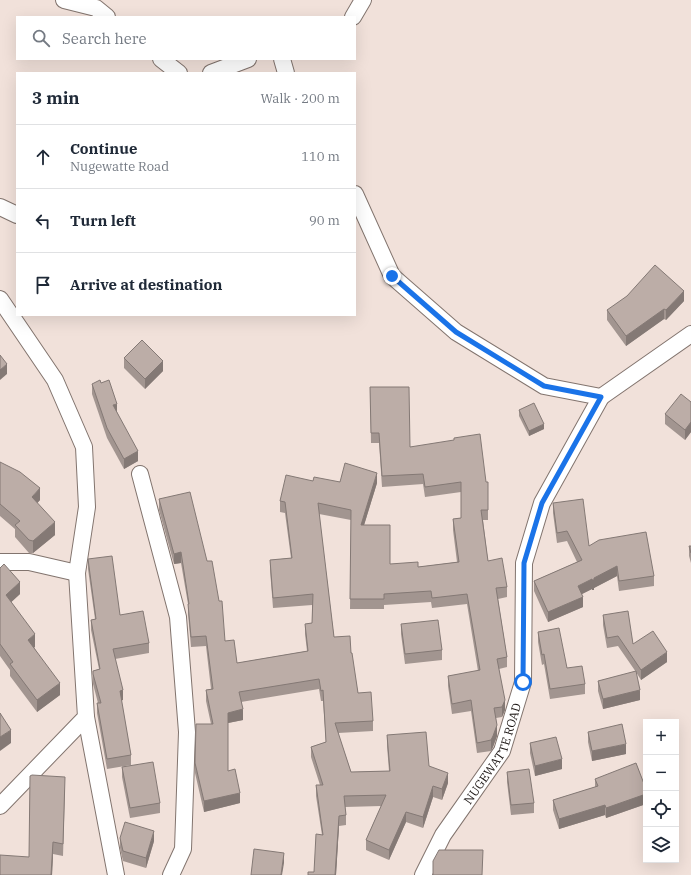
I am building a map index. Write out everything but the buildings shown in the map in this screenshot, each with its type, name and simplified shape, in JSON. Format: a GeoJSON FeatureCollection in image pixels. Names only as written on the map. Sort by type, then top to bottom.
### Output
{"type":"FeatureCollection","features":[{"type":"Feature","properties":{"kind":"street"},"geometry":{"type":"LineString","coordinates":[[64,0],[96,8],[106,16]]}},
{"type":"Feature","properties":{"kind":"street"},"geometry":{"type":"LineString","coordinates":[[354,16],[363,0]]}},
{"type":"Feature","properties":{"kind":"street"},"geometry":{"type":"LineString","coordinates":[[162,60],[178,72]]}},
{"type":"Feature","properties":{"kind":"street"},"geometry":{"type":"LineString","coordinates":[[214,72],[245,60]]}},
{"type":"Feature","properties":{"kind":"street"},"geometry":{"type":"LineString","coordinates":[[282,60],[286,72]]}},
{"type":"Feature","properties":{"kind":"street"},"geometry":{"type":"LineString","coordinates":[[356,198],[392,276],[456,332],[544,386],[601,397],[691,334]]}},
{"type":"Feature","properties":{"kind":"street"},"geometry":{"type":"LineString","coordinates":[[0,207],[16,215]]}},
{"type":"Feature","properties":{"kind":"street"},"geometry":{"type":"LineString","coordinates":[[0,299],[56,380],[84,447],[87,507],[77,572],[86,717],[116,875]]}},
{"type":"Feature","properties":{"kind":"street","name":"NUGEWATTE ROAD"},"geometry":{"type":"LineString","coordinates":[[423,875],[443,835],[502,751],[523,682],[524,563],[542,503],[601,397]]}},
{"type":"Feature","properties":{"kind":"street"},"geometry":{"type":"LineString","coordinates":[[140,474],[178,617],[187,732],[183,849],[171,875]]}},
{"type":"Feature","properties":{"kind":"street"},"geometry":{"type":"LineString","coordinates":[[0,562],[29,562],[77,572]]}},
{"type":"Feature","properties":{"kind":"street"},"geometry":{"type":"LineString","coordinates":[[0,806],[86,717]]}},
{"type":"Feature","properties":{"kind":"route"},"geometry":{"type":"LineString","coordinates":[[392,276],[456,332],[544,386],[601,397],[542,503],[524,563],[523,682]]}}]}
